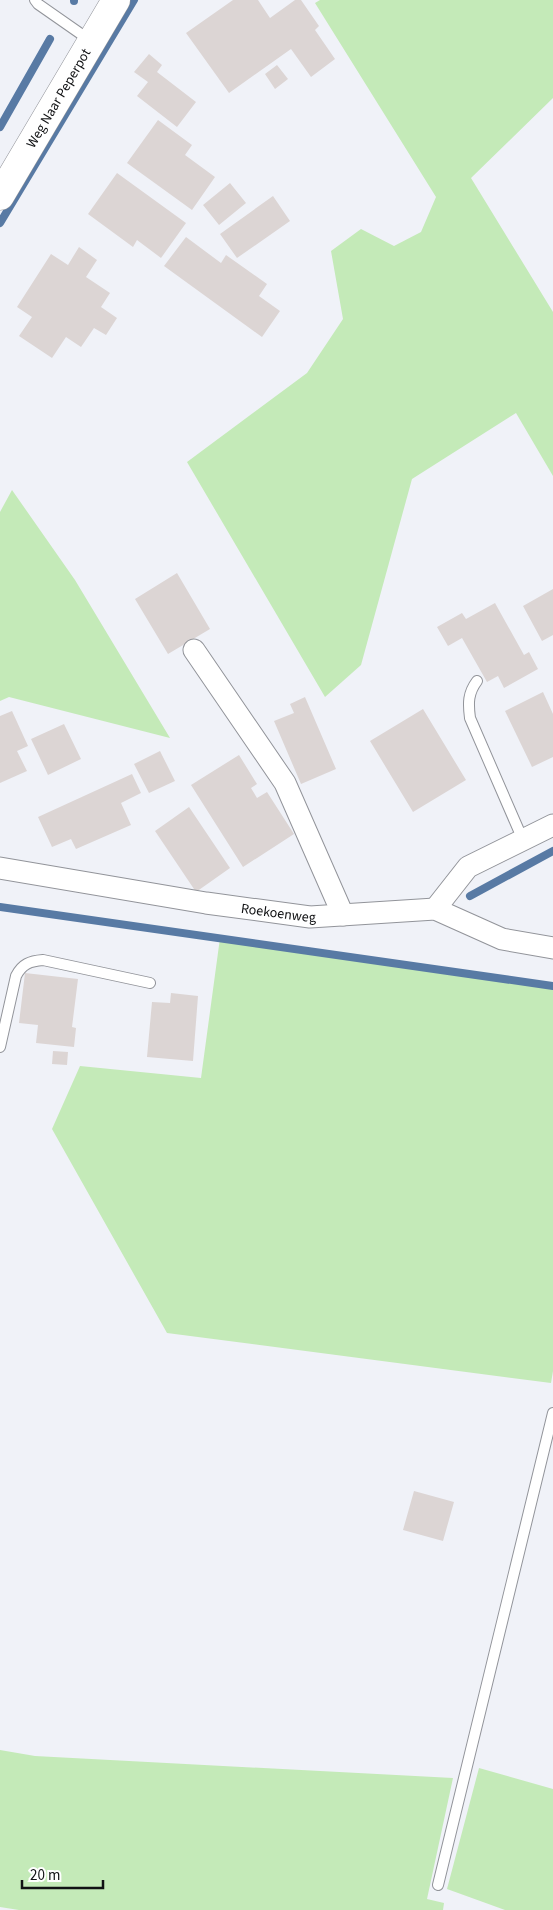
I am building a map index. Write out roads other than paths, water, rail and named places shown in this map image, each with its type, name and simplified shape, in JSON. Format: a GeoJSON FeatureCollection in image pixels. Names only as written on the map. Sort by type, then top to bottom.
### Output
{"type":"FeatureCollection","features":[{"type":"Feature","properties":{"kind":"street","name":"Weg Naar Peperpot"},"geometry":{"type":"LineString","coordinates":[[0,196],[116,0]]}},
{"type":"Feature","properties":{"kind":"street"},"geometry":{"type":"LineString","coordinates":[[194,650],[285,783],[343,915]]}},
{"type":"Feature","properties":{"kind":"street"},"geometry":{"type":"LineString","coordinates":[[435,909],[468,867],[553,825]]}},
{"type":"Feature","properties":{"kind":"street","name":"Roekoenweg"},"geometry":{"type":"LineString","coordinates":[[0,868],[206,903],[310,917],[435,909],[502,939],[553,948]]}},
{"type":"Feature","properties":{"kind":"lane"},"geometry":{"type":"LineString","coordinates":[[35,0],[92,42]]}},
{"type":"Feature","properties":{"kind":"lane"},"geometry":{"type":"LineString","coordinates":[[477,681],[470,690],[468,703],[470,718],[523,840]]}},
{"type":"Feature","properties":{"kind":"lane"},"geometry":{"type":"LineString","coordinates":[[0,1047],[16,976],[21,967],[31,961],[43,960],[150,984]]}},
{"type":"Feature","properties":{"kind":"lane"},"geometry":{"type":"LineString","coordinates":[[438,1885],[553,1413]]}},
{"type":"Feature","properties":{"kind":"waterway"},"geometry":{"type":"LineString","coordinates":[[0,223],[134,0]]}},
{"type":"Feature","properties":{"kind":"waterway"},"geometry":{"type":"LineString","coordinates":[[0,127],[50,39]]}},
{"type":"Feature","properties":{"kind":"waterway"},"geometry":{"type":"LineString","coordinates":[[470,896],[553,851]]}},
{"type":"Feature","properties":{"kind":"waterway"},"geometry":{"type":"LineString","coordinates":[[0,907],[553,986]]}}]}
